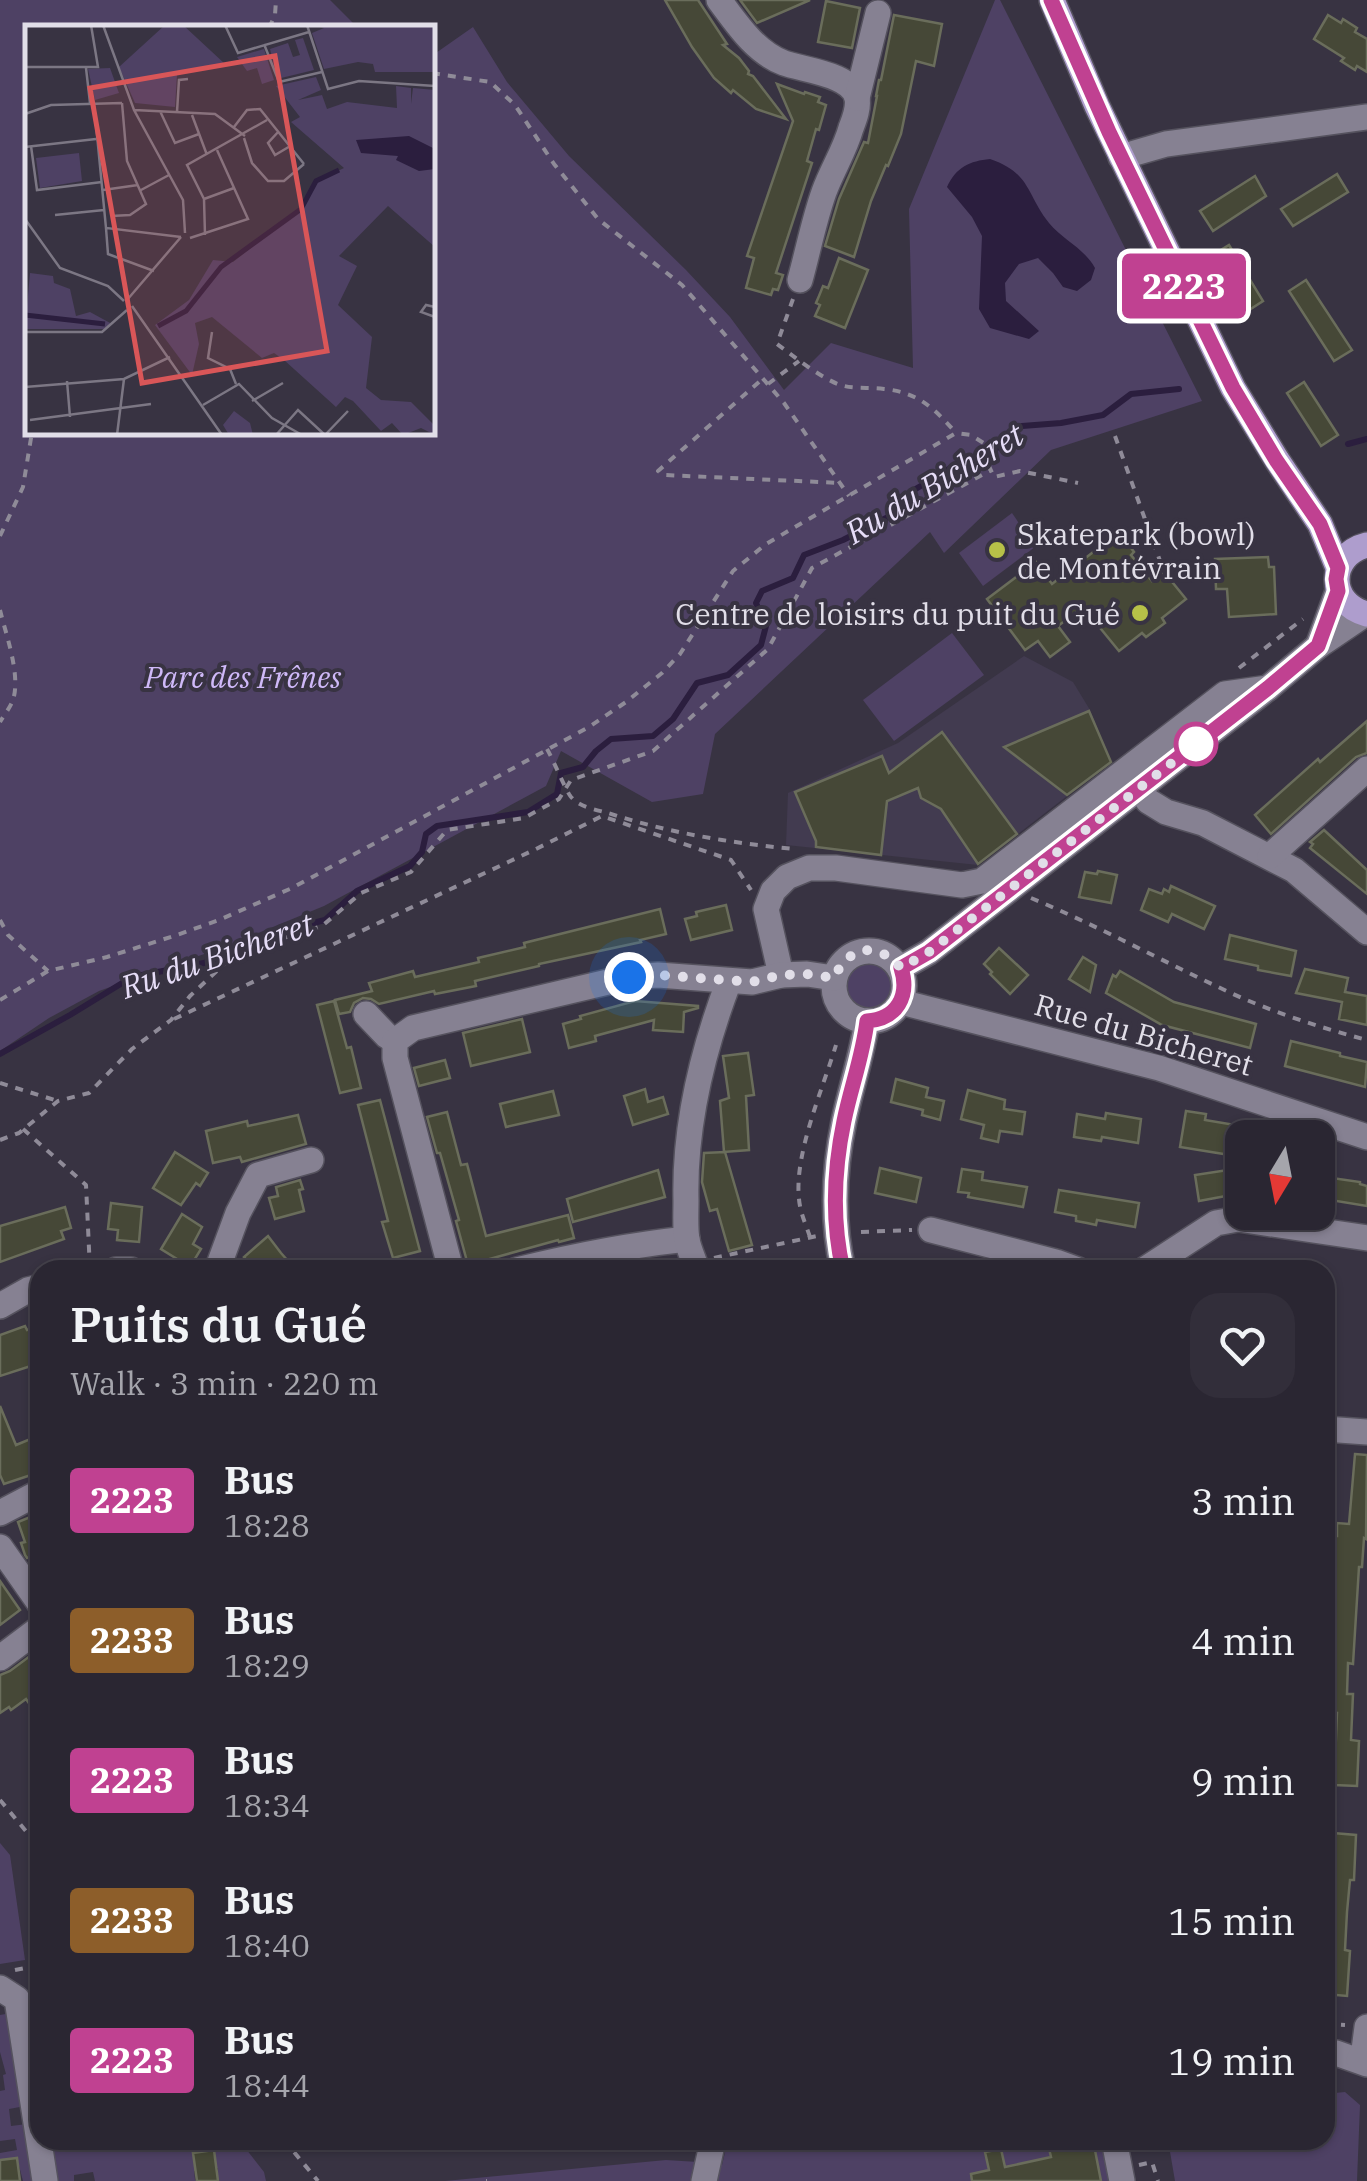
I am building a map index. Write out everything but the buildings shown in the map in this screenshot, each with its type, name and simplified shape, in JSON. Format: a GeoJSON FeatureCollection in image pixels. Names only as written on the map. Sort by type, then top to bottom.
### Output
{"type":"FeatureCollection","features":[{"type":"Feature","properties":{"kind":"main road"},"geometry":{"type":"LineString","coordinates":[[1052,0],[1121,156],[1233,388],[1320,524],[1348,606],[1366,614]]}},
{"type":"Feature","properties":{"kind":"main road"},"geometry":{"type":"LineString","coordinates":[[1320,524],[1364,546]]}},
{"type":"Feature","properties":{"kind":"main road"},"geometry":{"type":"LineString","coordinates":[[1338,579],[1348,554],[1364,546]]}},
{"type":"Feature","properties":{"kind":"street"},"geometry":{"type":"LineString","coordinates":[[719,0],[750,40],[782,63],[824,73],[851,88],[857,98]]}},
{"type":"Feature","properties":{"kind":"street"},"geometry":{"type":"LineString","coordinates":[[800,280],[824,194],[848,140],[878,12]]}},
{"type":"Feature","properties":{"kind":"street"},"geometry":{"type":"LineString","coordinates":[[1121,156],[1166,144],[1367,118]]}},
{"type":"Feature","properties":{"kind":"street"},"geometry":{"type":"LineString","coordinates":[[1318,646],[1338,579]]}},
{"type":"Feature","properties":{"kind":"street"},"geometry":{"type":"LineString","coordinates":[[901,968],[929,952],[1318,646],[1366,614]]}},
{"type":"Feature","properties":{"kind":"street"},"geometry":{"type":"LineString","coordinates":[[781,975],[766,909],[772,892],[787,877],[808,868],[836,868],[962,885],[982,881],[1225,694],[1268,688]]}},
{"type":"Feature","properties":{"kind":"street"},"geometry":{"type":"LineString","coordinates":[[1270,856],[1367,769]]}},
{"type":"Feature","properties":{"kind":"street"},"geometry":{"type":"LineString","coordinates":[[1139,788],[1166,812],[1203,824],[1294,870],[1367,932]]}},
{"type":"Feature","properties":{"kind":"street"},"geometry":{"type":"LineString","coordinates":[[878,951],[901,968],[905,991],[901,1002],[887,1016],[867,1021],[852,1017],[834,994],[834,978],[850,955],[878,951]]}},
{"type":"Feature","properties":{"kind":"street"},"geometry":{"type":"LineString","coordinates":[[448,1260],[395,1058],[396,1041],[413,1028],[629,977],[658,975],[752,982],[781,975],[834,978]]}},
{"type":"Feature","properties":{"kind":"street"},"geometry":{"type":"LineString","coordinates":[[557,1260],[629,1245],[693,1257],[686,1185],[693,1100],[729,981]]}},
{"type":"Feature","properties":{"kind":"street","name":"Rue du Bicheret"},"geometry":{"type":"LineString","coordinates":[[901,1002],[1159,1068],[1367,1137]]}},
{"type":"Feature","properties":{"kind":"street"},"geometry":{"type":"LineString","coordinates":[[366,1014],[396,1041]]}},
{"type":"Feature","properties":{"kind":"street"},"geometry":{"type":"LineString","coordinates":[[842,1260],[838,1234],[838,1169],[844,1122],[867,1021]]}},
{"type":"Feature","properties":{"kind":"street"},"geometry":{"type":"LineString","coordinates":[[221,1260],[238,1213],[258,1175],[311,1160]]}},
{"type":"Feature","properties":{"kind":"street"},"geometry":{"type":"LineString","coordinates":[[1159,1260],[1216,1223],[1238,1219],[1367,1238]]}},
{"type":"Feature","properties":{"kind":"street"},"geometry":{"type":"LineString","coordinates":[[931,1230],[1048,1260]]}},
{"type":"Feature","properties":{"kind":"street"},"geometry":{"type":"LineString","coordinates":[[0,1306],[30,1291]]}},
{"type":"Feature","properties":{"kind":"street"},"geometry":{"type":"LineString","coordinates":[[1335,1430],[1367,1432]]}},
{"type":"Feature","properties":{"kind":"street"},"geometry":{"type":"LineString","coordinates":[[0,1513],[30,1497]]}},
{"type":"Feature","properties":{"kind":"street"},"geometry":{"type":"LineString","coordinates":[[0,1548],[30,1590]]}},
{"type":"Feature","properties":{"kind":"street"},"geometry":{"type":"LineString","coordinates":[[0,1658],[30,1636]]}},
{"type":"Feature","properties":{"kind":"street"},"geometry":{"type":"LineString","coordinates":[[0,1988],[16,2000],[30,2087]]}},
{"type":"Feature","properties":{"kind":"street"},"geometry":{"type":"LineString","coordinates":[[1335,2055],[1363,2062],[1367,2027]]}},
{"type":"Feature","properties":{"kind":"street"},"geometry":{"type":"LineString","coordinates":[[40,2150],[45,2181]]}},
{"type":"Feature","properties":{"kind":"street"},"geometry":{"type":"LineString","coordinates":[[704,2181],[711,2150]]}},
{"type":"Feature","properties":{"kind":"street"},"geometry":{"type":"LineString","coordinates":[[1116,2150],[1122,2181]]}},
{"type":"Feature","properties":{"kind":"path"},"geometry":{"type":"LineString","coordinates":[[271,25],[276,0]]}},
{"type":"Feature","properties":{"kind":"path"},"geometry":{"type":"LineString","coordinates":[[435,74],[490,82],[515,105],[554,164],[598,219],[682,286],[784,402],[849,496]]}},
{"type":"Feature","properties":{"kind":"path"},"geometry":{"type":"LineString","coordinates":[[800,280],[777,344],[842,386],[889,389],[913,396],[935,409],[956,433]]}},
{"type":"Feature","properties":{"kind":"path"},"geometry":{"type":"LineString","coordinates":[[768,384],[799,361]]}},
{"type":"Feature","properties":{"kind":"path"},"geometry":{"type":"LineString","coordinates":[[759,382],[658,471],[665,475],[841,483]]}},
{"type":"Feature","properties":{"kind":"path"},"geometry":{"type":"LineString","coordinates":[[0,1000],[48,971],[174,936],[292,888],[590,727],[662,673],[680,654],[733,571],[746,560],[766,544],[956,433],[972,435],[985,444],[986,460],[994,477],[1020,472],[1078,484]]}},
{"type":"Feature","properties":{"kind":"path"},"geometry":{"type":"LineString","coordinates":[[0,536],[23,487],[32,435]]}},
{"type":"Feature","properties":{"kind":"path"},"geometry":{"type":"LineString","coordinates":[[1115,436],[1164,572]]}},
{"type":"Feature","properties":{"kind":"path"},"geometry":{"type":"LineString","coordinates":[[172,1020],[190,996],[236,953],[322,926],[360,893],[410,872],[447,830],[524,818],[558,800],[570,780],[654,752],[768,648],[812,568],[991,470]]}},
{"type":"Feature","properties":{"kind":"path"},"geometry":{"type":"LineString","coordinates":[[0,610],[15,686],[13,701],[0,722]]}},
{"type":"Feature","properties":{"kind":"path"},"geometry":{"type":"LineString","coordinates":[[1233,673],[1306,616]]}},
{"type":"Feature","properties":{"kind":"path"},"geometry":{"type":"LineString","coordinates":[[548,749],[574,801],[623,818],[698,836],[793,849]]}},
{"type":"Feature","properties":{"kind":"path"},"geometry":{"type":"LineString","coordinates":[[0,1140],[23,1129],[58,1101],[90,1092],[132,1049],[172,1020],[602,816],[731,860],[767,914]]}},
{"type":"Feature","properties":{"kind":"path"},"geometry":{"type":"LineString","coordinates":[[1010,889],[1101,928],[1245,999],[1367,1040]]}},
{"type":"Feature","properties":{"kind":"path"},"geometry":{"type":"LineString","coordinates":[[0,920],[8,934],[48,971]]}},
{"type":"Feature","properties":{"kind":"path"},"geometry":{"type":"LineString","coordinates":[[810,1237],[799,1204],[798,1182],[803,1151],[836,1044]]}},
{"type":"Feature","properties":{"kind":"path"},"geometry":{"type":"LineString","coordinates":[[0,1083],[58,1101]]}},
{"type":"Feature","properties":{"kind":"path"},"geometry":{"type":"LineString","coordinates":[[23,1129],[86,1186],[90,1260]]}},
{"type":"Feature","properties":{"kind":"path"},"geometry":{"type":"LineString","coordinates":[[693,1257],[810,1237],[931,1230]]}},
{"type":"Feature","properties":{"kind":"path"},"geometry":{"type":"LineString","coordinates":[[0,1800],[30,1836]]}},
{"type":"Feature","properties":{"kind":"path"},"geometry":{"type":"LineString","coordinates":[[292,2150],[318,2181]]}},
{"type":"Feature","properties":{"kind":"shaded area"},"geometry":{"type":"Polygon","coordinates":[[[990,159],[1021,178],[1049,223],[1095,268],[1091,280],[1077,291],[1063,287],[1038,258],[1019,264],[1005,283],[1006,301],[1039,331],[1029,339],[990,328],[979,309],[982,236],[947,187],[964,166],[990,159]]]}},
{"type":"Feature","properties":{"kind":"shaded area"},"geometry":{"type":"Polygon","coordinates":[[[1024,656],[1073,682],[1090,710],[1111,762],[978,865],[786,845],[788,793],[898,743],[1024,656]]]}},
{"type":"Feature","properties":{"kind":"green space","name":"Parc des Frênes"},"geometry":{"type":"Polygon","coordinates":[[[0,0],[330,0],[355,25],[25,25],[25,435],[435,435],[435,54],[473,27],[507,82],[569,156],[730,317],[784,390],[831,343],[913,368],[909,209],[995,0],[1000,0],[1202,401],[1051,450],[944,553],[930,532],[715,734],[703,794],[652,802],[561,751],[546,786],[324,906],[227,946],[99,991],[0,1051],[0,0]]]}},
{"type":"Feature","properties":{"kind":"green space","name":"Skatepark (bowl) de Montévrain"},"geometry":{"type":"Polygon","coordinates":[[[1012,513],[1035,547],[983,586],[959,553],[1012,513]]]}},
{"type":"Feature","properties":{"kind":"green space"},"geometry":{"type":"Polygon","coordinates":[[[952,633],[984,675],[894,741],[863,700],[952,633]]]}},
{"type":"Feature","properties":{"kind":"green space"},"geometry":{"type":"Polygon","coordinates":[[[870,957],[889,965],[897,984],[889,1003],[870,1011],[851,1003],[843,984],[851,965],[870,957]]]}},
{"type":"Feature","properties":{"kind":"green space"},"geometry":{"type":"Polygon","coordinates":[[[0,1843],[10,1855],[25,1960],[0,1964],[0,1843]]]}},
{"type":"Feature","properties":{"kind":"green space"},"geometry":{"type":"Polygon","coordinates":[[[11,2013],[25,2106],[9,2109],[11,2126],[27,2124],[36,2181],[23,2181],[17,2158],[0,2160],[0,2153],[17,2150],[15,2139],[0,2141],[0,2091],[5,2090],[6,2074],[0,2052],[0,2015],[11,2013]]]}},
{"type":"Feature","properties":{"kind":"green space"},"geometry":{"type":"Polygon","coordinates":[[[1345,2092],[1360,2105],[1357,2181],[1175,2181],[1170,2150],[1335,2150],[1335,2093],[1345,2092]]]}},
{"type":"Feature","properties":{"kind":"green space"},"geometry":{"type":"Polygon","coordinates":[[[52,2150],[247,2150],[264,2172],[266,2181],[218,2181],[218,2168],[194,2171],[197,2181],[95,2181],[93,2172],[74,2175],[74,2181],[57,2181],[52,2150]]]}},
{"type":"Feature","properties":{"kind":"green space"},"geometry":{"type":"Polygon","coordinates":[[[726,2150],[1105,2150],[1110,2181],[445,2181],[666,2160],[722,2165],[726,2150]]]}},
{"type":"Feature","properties":{"kind":"waterway","name":"Ru du Bicheret"},"geometry":{"type":"LineString","coordinates":[[0,1054],[132,977],[204,963],[285,930],[325,920],[357,891],[410,866],[422,852],[426,834],[437,826],[528,812],[557,794],[561,773],[583,767],[611,739],[653,736],[673,719],[697,683],[728,675],[761,645],[766,626],[756,603],[762,591],[793,578],[804,555],[900,511],[914,490],[962,461],[996,449],[1004,436],[1022,426],[1103,415],[1131,394],[1179,389]]}},
{"type":"Feature","properties":{"kind":"waterway","name":"Ru du Bicheret"},"geometry":{"type":"LineString","coordinates":[[1348,444],[1367,439]]}},
{"type":"Feature","properties":{"kind":"bus line","name":"2223"},"geometry":{"type":"LineString","coordinates":[[842,1260],[836,1208],[844,1122],[867,1021],[887,1016],[901,1002],[905,991],[901,968],[929,952],[1318,646],[1338,591],[1338,568],[1320,524],[1233,388],[1109,132],[1051,0]]}},
{"type":"Feature","properties":{"kind":"place","name":"Skatepark (bowl) de Montévrain"},"geometry":{"type":"Point","coordinates":[997,550]}},
{"type":"Feature","properties":{"kind":"place","name":"Centre de loisirs du puit du Gué"},"geometry":{"type":"Point","coordinates":[1140,613]}},
{"type":"Feature","properties":{"kind":"route"},"geometry":{"type":"LineString","coordinates":[[629,977],[658,975],[752,982],[781,975],[834,978],[850,955],[864,950],[878,951],[901,968],[929,952],[1196,744]]}}]}
